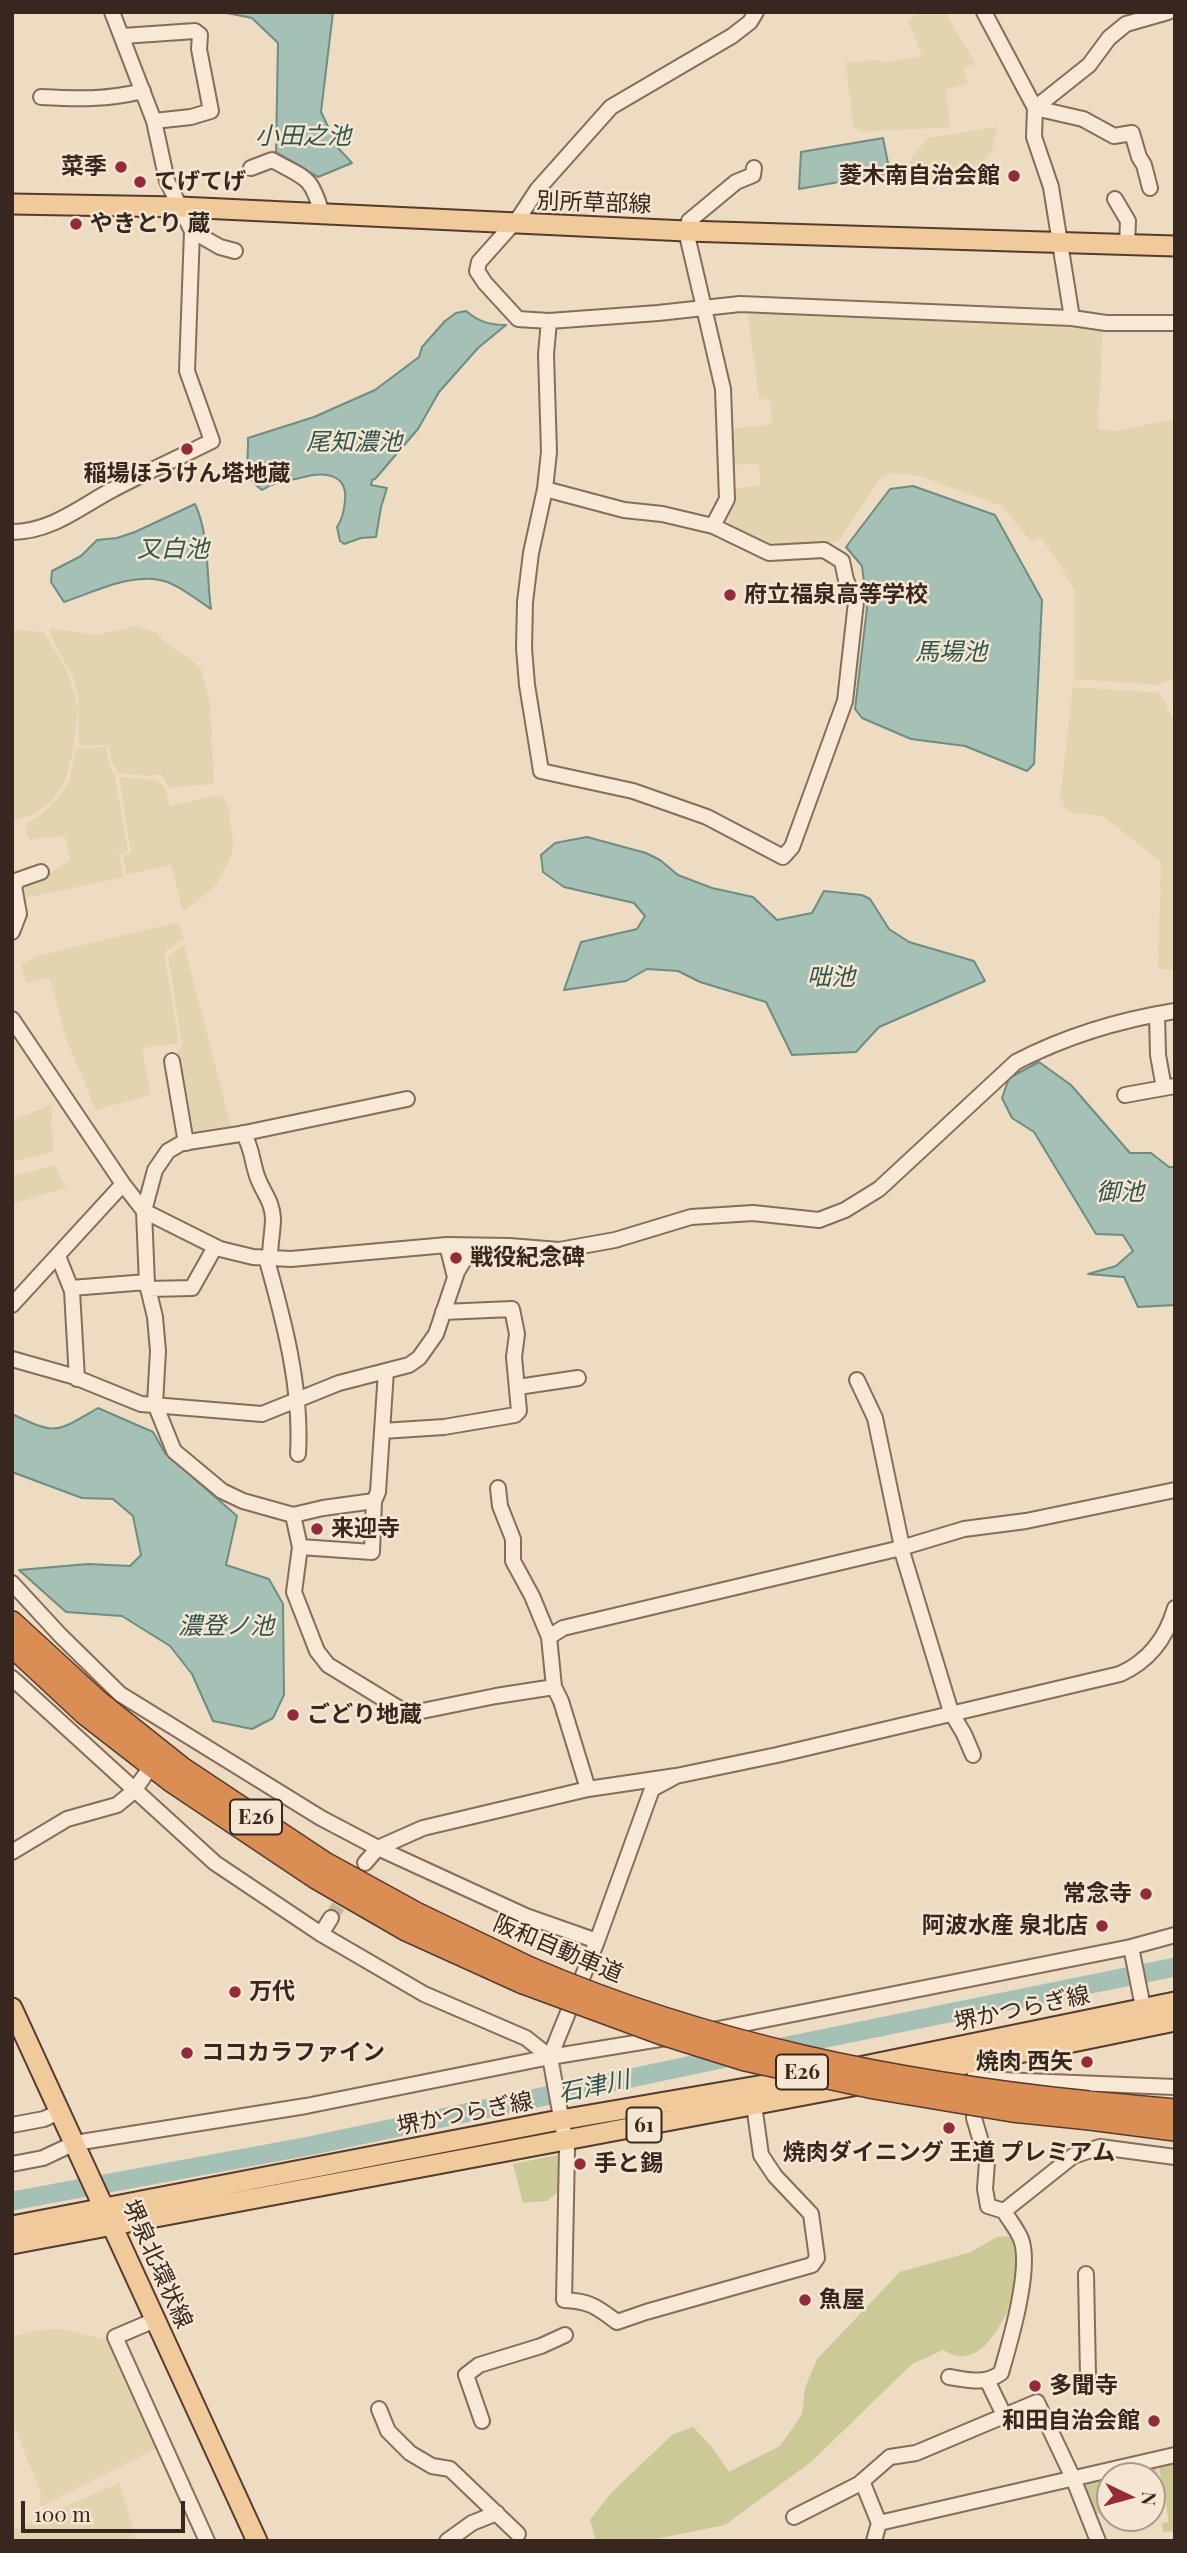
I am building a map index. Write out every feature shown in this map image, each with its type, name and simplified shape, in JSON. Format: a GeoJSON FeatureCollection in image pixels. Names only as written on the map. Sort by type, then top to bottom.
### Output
{"type":"FeatureCollection","features":[{"type":"Feature","properties":{"kind":"highway","name":"阪和自動車道"},"geometry":{"type":"LineString","coordinates":[[12,1622],[99,1702],[182,1768],[325,1863],[527,1976]]}},
{"type":"Feature","properties":{"kind":"highway","name":"阪和自動車道"},"geometry":{"type":"LineString","coordinates":[[12,1646],[85,1714],[171,1781],[316,1878],[406,1930],[527,1976],[579,1990],[747,2045],[880,2073],[1014,2094],[1175,2130]]}},
{"type":"Feature","properties":{"kind":"highway"},"geometry":{"type":"LineString","coordinates":[[1090,2110],[1175,2107]]}},
{"type":"Feature","properties":{"kind":"main road","name":"別所草部線"},"geometry":{"type":"LineString","coordinates":[[12,204],[180,207],[687,231],[1175,246]]}},
{"type":"Feature","properties":{"kind":"main road","name":"堺かつらぎ線"},"geometry":{"type":"LineString","coordinates":[[12,2226],[753,2088],[1175,2002]]}},
{"type":"Feature","properties":{"kind":"main road","name":"堺泉北環状線"},"geometry":{"type":"LineString","coordinates":[[12,2008],[257,2541]]}},
{"type":"Feature","properties":{"kind":"main road","name":"堺かつらぎ線"},"geometry":{"type":"LineString","coordinates":[[562,2123],[754,2105],[975,2071],[1144,2010],[1175,2021]]}},
{"type":"Feature","properties":{"kind":"main road","name":"堺かつらぎ線"},"geometry":{"type":"LineString","coordinates":[[12,2244],[105,2209]]}},
{"type":"Feature","properties":{"kind":"street"},"geometry":{"type":"LineString","coordinates":[[12,532],[33,531],[46,526],[212,441],[187,371],[192,231],[167,181],[154,121],[112,12]]}},
{"type":"Feature","properties":{"kind":"street"},"geometry":{"type":"LineString","coordinates":[[756,12],[750,22],[732,36],[611,107],[537,190],[520,216],[479,262],[477,271],[485,283],[518,319],[550,321],[740,304],[1072,318],[1106,323],[1175,323]]}},
{"type":"Feature","properties":{"kind":"street"},"geometry":{"type":"LineString","coordinates":[[985,12],[1035,108],[1034,137],[1051,187],[1072,318]]}},
{"type":"Feature","properties":{"kind":"street"},"geometry":{"type":"LineString","coordinates":[[1035,108],[1089,65],[1109,38],[1126,24],[1168,12]]}},
{"type":"Feature","properties":{"kind":"street"},"geometry":{"type":"LineString","coordinates":[[122,36],[195,31],[200,35],[199,49],[211,111],[191,117],[154,121]]}},
{"type":"Feature","properties":{"kind":"street"},"geometry":{"type":"LineString","coordinates":[[41,97],[92,100],[143,91]]}},
{"type":"Feature","properties":{"kind":"street"},"geometry":{"type":"LineString","coordinates":[[1035,108],[1083,119],[1114,136],[1132,133],[1150,188]]}},
{"type":"Feature","properties":{"kind":"street"},"geometry":{"type":"LineString","coordinates":[[251,168],[272,160],[309,180],[322,214]]}},
{"type":"Feature","properties":{"kind":"street"},"geometry":{"type":"LineString","coordinates":[[713,526],[727,499],[723,389],[687,231],[690,221],[736,182],[753,175],[754,169]]}},
{"type":"Feature","properties":{"kind":"street"},"geometry":{"type":"LineString","coordinates":[[1115,199],[1128,221],[1127,245]]}},
{"type":"Feature","properties":{"kind":"street"},"geometry":{"type":"LineString","coordinates":[[192,231],[220,247],[235,251]]}},
{"type":"Feature","properties":{"kind":"street"},"geometry":{"type":"LineString","coordinates":[[545,489],[624,510],[662,514],[713,526],[769,553],[824,550],[842,561],[846,580],[856,602],[845,701],[792,847],[783,857],[707,817],[633,790],[541,771],[527,685],[524,602],[545,489],[549,452],[546,354],[550,321]]}},
{"type":"Feature","properties":{"kind":"street"},"geometry":{"type":"LineString","coordinates":[[12,932],[19,914],[14,886],[18,880],[41,872]]}},
{"type":"Feature","properties":{"kind":"street"},"geometry":{"type":"LineString","coordinates":[[12,1019],[144,1211],[215,1247],[253,1257],[291,1259],[447,1245],[559,1250],[615,1240],[691,1217],[753,1213],[819,1220],[845,1210],[879,1189],[1016,1062],[1043,1048],[1121,1020],[1175,1011]]}},
{"type":"Feature","properties":{"kind":"street"},"geometry":{"type":"LineString","coordinates":[[1125,1095],[1170,1087],[1158,1055],[1157,1014]]}},
{"type":"Feature","properties":{"kind":"street"},"geometry":{"type":"LineString","coordinates":[[172,1061],[186,1143]]}},
{"type":"Feature","properties":{"kind":"street"},"geometry":{"type":"LineString","coordinates":[[374,1501],[293,1515],[243,1501],[222,1491],[174,1451],[155,1404],[158,1351],[155,1317],[148,1285],[144,1211],[155,1170],[168,1151],[186,1143],[407,1098]]}},
{"type":"Feature","properties":{"kind":"street"},"geometry":{"type":"LineString","coordinates":[[243,1133],[249,1142],[259,1181],[268,1195],[273,1219],[268,1257],[284,1320],[296,1401],[298,1454]]}},
{"type":"Feature","properties":{"kind":"street"},"geometry":{"type":"LineString","coordinates":[[12,1305],[123,1184]]}},
{"type":"Feature","properties":{"kind":"street"},"geometry":{"type":"LineString","coordinates":[[447,1245],[455,1277]]}},
{"type":"Feature","properties":{"kind":"street"},"geometry":{"type":"LineString","coordinates":[[71,1287],[148,1285],[192,1288],[215,1247]]}},
{"type":"Feature","properties":{"kind":"street"},"geometry":{"type":"LineString","coordinates":[[12,1359],[78,1379],[141,1404],[262,1414],[339,1383],[409,1365],[419,1358],[436,1334],[455,1277],[467,1255],[476,1247]]}},
{"type":"Feature","properties":{"kind":"street"},"geometry":{"type":"LineString","coordinates":[[58,1256],[71,1287],[78,1379]]}},
{"type":"Feature","properties":{"kind":"street"},"geometry":{"type":"LineString","coordinates":[[382,1431],[443,1427],[515,1415],[519,1410],[514,1356],[517,1334],[512,1310],[443,1312]]}},
{"type":"Feature","properties":{"kind":"street"},"geometry":{"type":"LineString","coordinates":[[300,1547],[372,1552],[386,1371]]}},
{"type":"Feature","properties":{"kind":"street"},"geometry":{"type":"LineString","coordinates":[[518,1387],[579,1378]]}},
{"type":"Feature","properties":{"kind":"street"},"geometry":{"type":"LineString","coordinates":[[857,1380],[875,1418],[901,1547],[951,1712],[973,1755]]}},
{"type":"Feature","properties":{"kind":"street"},"geometry":{"type":"LineString","coordinates":[[498,1488],[500,1506],[513,1539],[513,1561],[532,1596],[549,1637],[554,1687],[561,1701],[588,1789]]}},
{"type":"Feature","properties":{"kind":"street"},"geometry":{"type":"LineString","coordinates":[[549,1637],[563,1628],[901,1547],[964,1529],[1026,1521],[1175,1490]]}},
{"type":"Feature","properties":{"kind":"street"},"geometry":{"type":"LineString","coordinates":[[293,1515],[300,1547],[294,1592],[301,1604],[317,1651],[328,1665],[405,1712],[554,1687]]}},
{"type":"Feature","properties":{"kind":"street"},"geometry":{"type":"LineString","coordinates":[[12,1583],[120,1694],[321,1818],[378,1848],[526,1916],[597,1941]]}},
{"type":"Feature","properties":{"kind":"street"},"geometry":{"type":"LineString","coordinates":[[365,1863],[378,1848],[423,1828],[588,1789],[676,1776],[777,1755],[1121,1674],[1137,1667],[1154,1651],[1175,1608]]}},
{"type":"Feature","properties":{"kind":"street"},"geometry":{"type":"LineString","coordinates":[[12,1678],[215,1863],[321,1934],[424,1994],[526,2038],[550,2057]]}},
{"type":"Feature","properties":{"kind":"street"},"geometry":{"type":"LineString","coordinates":[[169,1743],[179,1730]]}},
{"type":"Feature","properties":{"kind":"street"},"geometry":{"type":"LineString","coordinates":[[12,1852],[67,1819],[117,1805],[134,1791],[145,1775]]}},
{"type":"Feature","properties":{"kind":"street"},"geometry":{"type":"LineString","coordinates":[[676,1776],[652,1789],[597,1941],[550,2057],[562,2123],[564,2300],[584,2301],[597,2306],[617,2322],[812,2264],[817,2258],[811,2214],[775,2176],[761,2155],[754,2105]]}},
{"type":"Feature","properties":{"kind":"street"},"geometry":{"type":"LineString","coordinates":[[321,1934],[331,1917]]}},
{"type":"Feature","properties":{"kind":"street"},"geometry":{"type":"LineString","coordinates":[[12,2164],[550,2057],[768,2020],[1131,1950],[1175,1935]]}},
{"type":"Feature","properties":{"kind":"street"},"geometry":{"type":"LineString","coordinates":[[1131,1950],[1144,2010]]}},
{"type":"Feature","properties":{"kind":"street"},"geometry":{"type":"LineString","coordinates":[[949,2377],[987,2380],[1001,2372],[1018,2304],[1023,2259],[1021,2239],[1003,2211],[988,2206],[985,2189],[987,2162],[974,2118],[975,2071],[1175,2087]]}},
{"type":"Feature","properties":{"kind":"street"},"geometry":{"type":"LineString","coordinates":[[12,2125],[44,2119],[61,2111]]}},
{"type":"Feature","properties":{"kind":"street"},"geometry":{"type":"LineString","coordinates":[[1003,2211],[1073,2156],[1100,2147],[1175,2157]]}},
{"type":"Feature","properties":{"kind":"street"},"geometry":{"type":"LineString","coordinates":[[1086,2274],[1088,2376]]}},
{"type":"Feature","properties":{"kind":"street"},"geometry":{"type":"LineString","coordinates":[[155,2320],[115,2337],[207,2541]]}},
{"type":"Feature","properties":{"kind":"street"},"geometry":{"type":"LineString","coordinates":[[482,2421],[466,2375],[479,2365],[541,2346],[565,2335]]}},
{"type":"Feature","properties":{"kind":"street"},"geometry":{"type":"LineString","coordinates":[[987,2380],[1005,2417]]}},
{"type":"Feature","properties":{"kind":"street"},"geometry":{"type":"LineString","coordinates":[[794,2517],[862,2481],[890,2457],[916,2452],[1037,2402],[1073,2478],[1098,2541]]}},
{"type":"Feature","properties":{"kind":"street"},"geometry":{"type":"LineString","coordinates":[[379,2409],[387,2431],[410,2453],[432,2466],[450,2469],[518,2534]]}},
{"type":"Feature","properties":{"kind":"street"},"geometry":{"type":"LineString","coordinates":[[879,2523],[1175,2455]]}},
{"type":"Feature","properties":{"kind":"street"},"geometry":{"type":"LineString","coordinates":[[862,2481],[879,2523],[874,2541]]}},
{"type":"Feature","properties":{"kind":"street"},"geometry":{"type":"LineString","coordinates":[[447,2541],[472,2523],[497,2513]]}},
{"type":"Feature","properties":{"kind":"shaded area"},"geometry":{"type":"Polygon","coordinates":[[[923,12],[945,12],[975,63],[963,68],[969,83],[946,90],[950,127],[861,132],[853,126],[846,62],[880,60],[883,63],[922,56],[908,20],[923,12]]]}},
{"type":"Feature","properties":{"kind":"shaded area"},"geometry":{"type":"Polygon","coordinates":[[[997,127],[992,150],[972,174],[901,186],[912,157],[928,138],[997,127]]]}},
{"type":"Feature","properties":{"kind":"shaded area"},"geometry":{"type":"Polygon","coordinates":[[[747,307],[1103,326],[1098,429],[1114,431],[1175,419],[1175,677],[1159,685],[1075,679],[1075,591],[1058,561],[1040,538],[1030,541],[1002,506],[919,476],[891,473],[880,479],[838,542],[771,546],[728,527],[733,489],[761,485],[758,463],[733,465],[732,429],[772,424],[771,401],[759,398],[747,307]]]}},
{"type":"Feature","properties":{"kind":"shaded area"},"geometry":{"type":"Polygon","coordinates":[[[137,626],[154,632],[201,669],[210,703],[214,784],[170,788],[160,774],[148,776],[119,773],[112,762],[109,746],[79,745],[78,696],[73,676],[56,647],[49,628],[97,635],[137,626]]]}},
{"type":"Feature","properties":{"kind":"shaded area"},"geometry":{"type":"Polygon","coordinates":[[[12,629],[43,632],[67,670],[78,707],[73,753],[64,783],[51,802],[33,814],[12,821],[12,629]]]}},
{"type":"Feature","properties":{"kind":"shaded area"},"geometry":{"type":"Polygon","coordinates":[[[1073,687],[1160,693],[1175,723],[1175,970],[1158,969],[1161,862],[1103,816],[1068,812],[1060,797],[1073,687]]]}},
{"type":"Feature","properties":{"kind":"shaded area"},"geometry":{"type":"Polygon","coordinates":[[[106,747],[108,762],[115,777],[128,851],[119,855],[124,877],[20,899],[18,888],[26,882],[46,876],[70,860],[66,838],[58,836],[30,840],[26,823],[39,816],[58,799],[69,782],[76,749],[106,747]]]}},
{"type":"Feature","properties":{"kind":"shaded area"},"geometry":{"type":"Polygon","coordinates":[[[119,777],[157,780],[166,790],[169,806],[214,796],[223,797],[228,806],[233,840],[232,855],[216,885],[185,911],[182,909],[171,865],[126,875],[123,856],[131,852],[119,777]]]}},
{"type":"Feature","properties":{"kind":"shaded area"},"geometry":{"type":"Polygon","coordinates":[[[179,922],[184,939],[164,952],[179,1043],[142,1048],[151,1095],[96,1110],[66,1038],[51,982],[48,978],[26,983],[21,964],[37,956],[179,922]]]}},
{"type":"Feature","properties":{"kind":"shaded area"},"geometry":{"type":"Polygon","coordinates":[[[184,945],[231,1126],[194,1131],[178,1051],[182,1045],[168,956],[184,945]]]}},
{"type":"Feature","properties":{"kind":"shaded area"},"geometry":{"type":"Polygon","coordinates":[[[51,1105],[53,1152],[12,1162],[12,1120],[51,1105]]]}},
{"type":"Feature","properties":{"kind":"shaded area"},"geometry":{"type":"Polygon","coordinates":[[[55,1165],[66,1188],[12,1204],[12,1176],[55,1165]]]}},
{"type":"Feature","properties":{"kind":"shaded area"},"geometry":{"type":"Polygon","coordinates":[[[561,2156],[560,2190],[547,2201],[523,2203],[513,2164],[561,2156]]]}},
{"type":"Feature","properties":{"kind":"shaded area"},"geometry":{"type":"Polygon","coordinates":[[[1017,2236],[1019,2269],[1013,2295],[1001,2324],[982,2348],[970,2355],[958,2356],[943,2350],[912,2364],[811,2462],[725,2525],[646,2541],[596,2541],[590,2520],[611,2493],[672,2435],[693,2427],[712,2447],[729,2472],[780,2446],[802,2414],[805,2388],[817,2359],[900,2272],[971,2252],[997,2237],[1017,2236]]]}},
{"type":"Feature","properties":{"kind":"shaded area"},"geometry":{"type":"Polygon","coordinates":[[[61,2329],[109,2340],[156,2449],[40,2507],[41,2492],[12,2422],[12,2337],[39,2330],[61,2329]]]}},
{"type":"Feature","properties":{"kind":"shaded area"},"geometry":{"type":"Polygon","coordinates":[[[1166,2463],[1175,2463],[1175,2534],[1166,2532],[1166,2522],[1169,2522],[1166,2506],[1166,2463]]]}},
{"type":"Feature","properties":{"kind":"shaded area"},"geometry":{"type":"Polygon","coordinates":[[[1096,2477],[1096,2514],[1083,2487],[1085,2480],[1096,2477]]]}},
{"type":"Feature","properties":{"kind":"shaded area"},"geometry":{"type":"Polygon","coordinates":[[[119,2483],[137,2541],[12,2541],[12,2530],[119,2483]]]}},
{"type":"Feature","properties":{"kind":"water","name":"小田之池"},"geometry":{"type":"Polygon","coordinates":[[[222,12],[333,12],[321,112],[339,149],[352,163],[318,177],[276,152],[278,43],[252,18],[222,12]]]}},
{"type":"Feature","properties":{"kind":"water"},"geometry":{"type":"Polygon","coordinates":[[[883,138],[890,173],[799,189],[801,152],[883,138]]]}},
{"type":"Feature","properties":{"kind":"water","name":"尾知濃池"},"geometry":{"type":"Polygon","coordinates":[[[466,311],[485,322],[506,325],[478,348],[439,392],[418,429],[372,480],[371,485],[387,488],[376,537],[361,538],[344,544],[340,541],[337,527],[343,512],[345,492],[339,480],[333,477],[312,475],[277,483],[262,490],[255,484],[248,467],[248,438],[314,417],[375,390],[419,357],[422,347],[445,321],[456,313],[466,311]]]}},
{"type":"Feature","properties":{"kind":"water","name":"馬場池"},"geometry":{"type":"Polygon","coordinates":[[[913,486],[995,515],[1042,600],[1034,764],[1027,771],[965,746],[911,739],[862,718],[855,709],[867,608],[862,566],[846,547],[890,489],[913,486]]]}},
{"type":"Feature","properties":{"kind":"water","name":"又白池"},"geometry":{"type":"Polygon","coordinates":[[[195,504],[205,542],[211,609],[177,586],[164,581],[126,581],[64,602],[51,582],[52,571],[81,556],[97,540],[117,538],[135,532],[195,504]]]}},
{"type":"Feature","properties":{"kind":"water","name":"咄池"},"geometry":{"type":"Polygon","coordinates":[[[587,837],[646,853],[660,860],[678,875],[712,888],[753,897],[777,920],[812,913],[824,891],[862,895],[870,899],[889,929],[909,942],[974,961],[985,981],[879,1027],[856,1052],[792,1055],[766,1002],[700,982],[678,971],[647,969],[626,981],[564,990],[581,942],[637,929],[645,916],[634,903],[564,887],[543,872],[541,855],[555,843],[587,837]]]}},
{"type":"Feature","properties":{"kind":"water","name":"御池"},"geometry":{"type":"Polygon","coordinates":[[[1039,1062],[1071,1085],[1130,1153],[1151,1153],[1169,1167],[1175,1167],[1175,1305],[1138,1307],[1124,1277],[1088,1274],[1116,1266],[1133,1251],[1123,1235],[1096,1234],[1034,1132],[1012,1118],[1002,1098],[1009,1078],[1039,1062]]]}},
{"type":"Feature","properties":{"kind":"water","name":"濃登ノ池"},"geometry":{"type":"Polygon","coordinates":[[[98,1408],[153,1432],[165,1453],[237,1516],[226,1565],[269,1579],[283,1604],[284,1695],[273,1718],[252,1729],[213,1721],[192,1674],[170,1646],[122,1616],[66,1612],[19,1570],[88,1564],[130,1566],[141,1555],[133,1516],[113,1499],[82,1498],[12,1472],[12,1414],[39,1426],[57,1428],[98,1408]]]}},
{"type":"Feature","properties":{"kind":"waterway","name":"石津川"},"geometry":{"type":"LineString","coordinates":[[772,2049],[1175,1967]]}},
{"type":"Feature","properties":{"kind":"waterway","name":"石津川"},"geometry":{"type":"LineString","coordinates":[[12,2201],[309,2146],[735,2056]]}},
{"type":"Feature","properties":{"kind":"tunnel"},"geometry":{"type":"LineString","coordinates":[[331,1918],[365,1863]]}},
{"type":"Feature","properties":{"kind":"place","name":"菜季"},"geometry":{"type":"Point","coordinates":[121,167]}},
{"type":"Feature","properties":{"kind":"place","name":"菱木南自治会館"},"geometry":{"type":"Point","coordinates":[1014,176]}},
{"type":"Feature","properties":{"kind":"place","name":"てげてげ"},"geometry":{"type":"Point","coordinates":[140,182]}},
{"type":"Feature","properties":{"kind":"place","name":"やきとり 蔵"},"geometry":{"type":"Point","coordinates":[76,224]}},
{"type":"Feature","properties":{"kind":"place","name":"稲場ほうけん塔地蔵"},"geometry":{"type":"Point","coordinates":[187,449]}},
{"type":"Feature","properties":{"kind":"place","name":"府立福泉高等学校"},"geometry":{"type":"Point","coordinates":[730,595]}},
{"type":"Feature","properties":{"kind":"place","name":"戦役紀念碑"},"geometry":{"type":"Point","coordinates":[456,1258]}},
{"type":"Feature","properties":{"kind":"place","name":"来迎寺"},"geometry":{"type":"Point","coordinates":[317,1529]}},
{"type":"Feature","properties":{"kind":"place","name":"ごどり地蔵"},"geometry":{"type":"Point","coordinates":[293,1715]}},
{"type":"Feature","properties":{"kind":"place","name":"常念寺"},"geometry":{"type":"Point","coordinates":[1146,1894]}},
{"type":"Feature","properties":{"kind":"place","name":"阿波水産 泉北店"},"geometry":{"type":"Point","coordinates":[1102,1926]}},
{"type":"Feature","properties":{"kind":"place","name":"万代"},"geometry":{"type":"Point","coordinates":[235,1992]}},
{"type":"Feature","properties":{"kind":"place","name":"ココカラファイン"},"geometry":{"type":"Point","coordinates":[187,2053]}},
{"type":"Feature","properties":{"kind":"place","name":"焼肉 西矢"},"geometry":{"type":"Point","coordinates":[1087,2062]}},
{"type":"Feature","properties":{"kind":"place","name":"焼肉ダイニング 王道 プレミアム"},"geometry":{"type":"Point","coordinates":[949,2128]}},
{"type":"Feature","properties":{"kind":"place","name":"手と錫"},"geometry":{"type":"Point","coordinates":[580,2164]}},
{"type":"Feature","properties":{"kind":"place","name":"魚屋"},"geometry":{"type":"Point","coordinates":[805,2300]}},
{"type":"Feature","properties":{"kind":"place","name":"多聞寺"},"geometry":{"type":"Point","coordinates":[1035,2386]}},
{"type":"Feature","properties":{"kind":"place","name":"和田自治会館"},"geometry":{"type":"Point","coordinates":[1154,2421]}}]}
